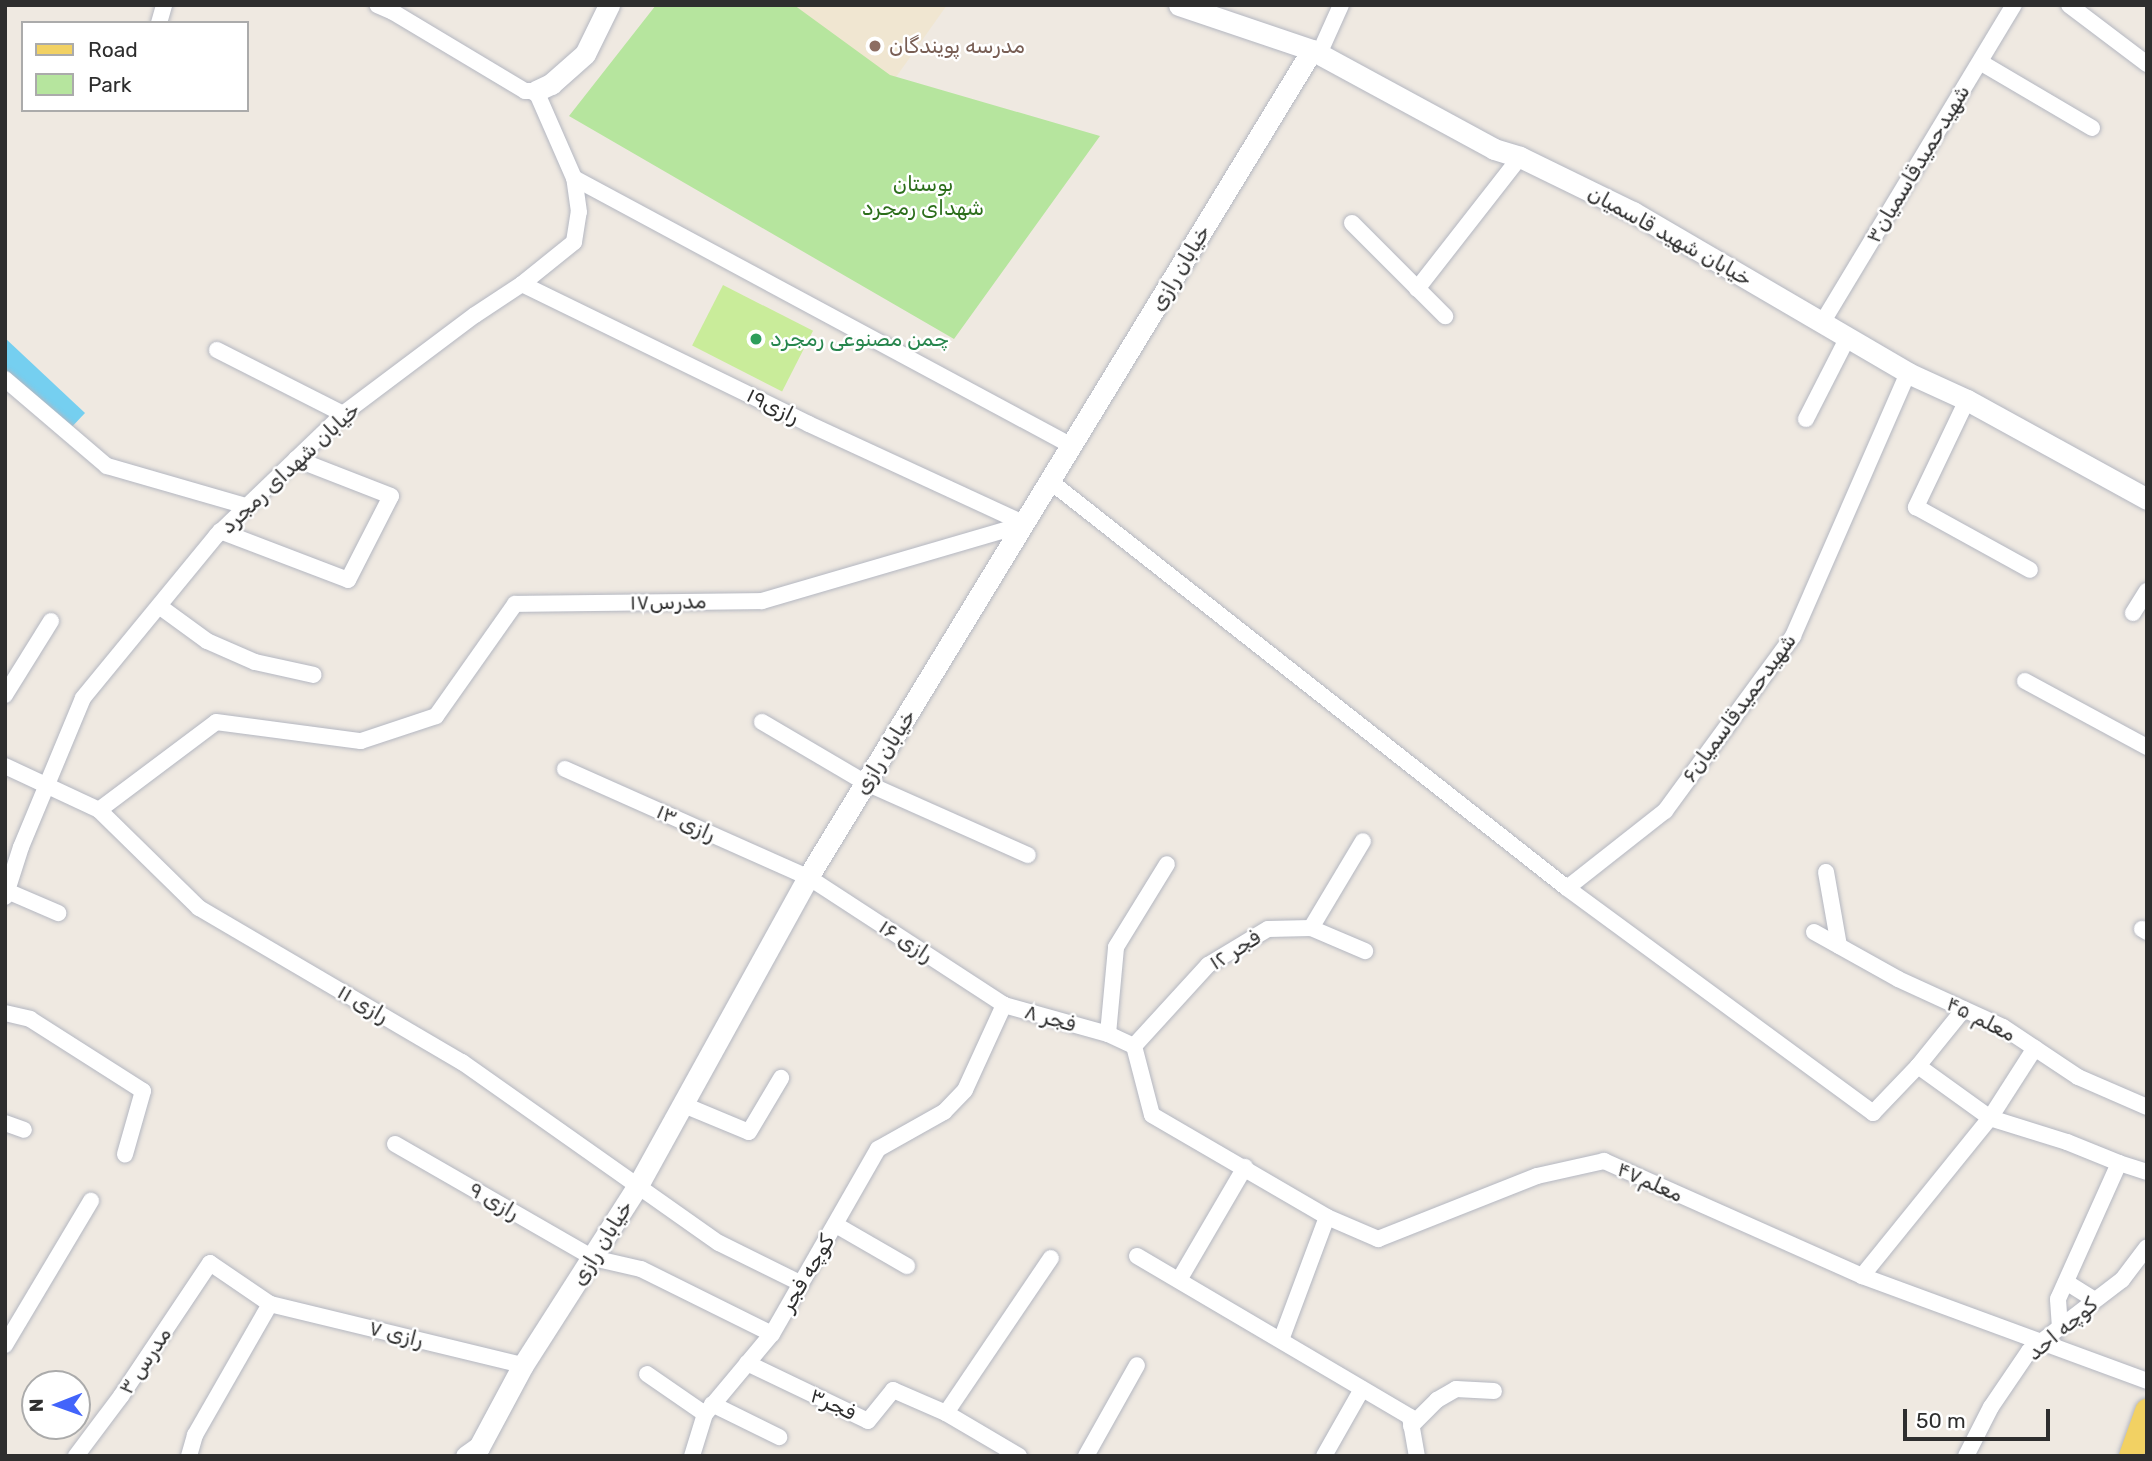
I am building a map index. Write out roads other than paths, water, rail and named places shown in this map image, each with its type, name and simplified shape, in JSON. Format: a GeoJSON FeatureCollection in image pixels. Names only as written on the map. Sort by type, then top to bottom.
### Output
{"type":"FeatureCollection","features":[{"type":"Feature","properties":{"kind":"main road"},"geometry":{"type":"LineString","coordinates":[[2138,1443],[2147,1411]]}},
{"type":"Feature","properties":{"kind":"street"},"geometry":{"type":"LineString","coordinates":[[380,6],[525,91],[536,91],[551,84],[585,54],[609,5]]}},
{"type":"Feature","properties":{"kind":"street","name":"خیابان شهید قاسمیان"},"geometry":{"type":"LineString","coordinates":[[1179,5],[1316,52],[1493,149],[1520,157],[1633,212],[1908,373],[1967,400],[2147,499]]}},
{"type":"Feature","properties":{"kind":"street"},"geometry":{"type":"LineString","coordinates":[[1316,52],[1341,5]]}},
{"type":"Feature","properties":{"kind":"street","name":"شهیدحمیدقاسمیان۳"},"geometry":{"type":"LineString","coordinates":[[1822,324],[2014,5]]}},
{"type":"Feature","properties":{"kind":"street"},"geometry":{"type":"LineString","coordinates":[[2069,5],[2147,64]]}},
{"type":"Feature","properties":{"kind":"street","name":"خیابان رازی"},"geometry":{"type":"LineString","coordinates":[[478,1453],[523,1365],[637,1187],[684,1105],[808,877],[1316,52]]}},
{"type":"Feature","properties":{"kind":"street"},"geometry":{"type":"LineString","coordinates":[[1980,62],[2092,128]]}},
{"type":"Feature","properties":{"kind":"street","name":"خیابان شهدای رمجرد"},"geometry":{"type":"LineString","coordinates":[[8,885],[83,698],[220,531],[343,414],[475,315],[522,284],[574,242],[579,212],[574,178],[536,91]]}},
{"type":"Feature","properties":{"kind":"street"},"geometry":{"type":"LineString","coordinates":[[1417,289],[1520,157]]}},
{"type":"Feature","properties":{"kind":"street"},"geometry":{"type":"LineString","coordinates":[[574,178],[1072,446]]}},
{"type":"Feature","properties":{"kind":"street"},"geometry":{"type":"LineString","coordinates":[[1352,223],[1446,316]]}},
{"type":"Feature","properties":{"kind":"street","name":"رازی۱۹"},"geometry":{"type":"LineString","coordinates":[[522,284],[809,424],[1026,524]]}},
{"type":"Feature","properties":{"kind":"street"},"geometry":{"type":"LineString","coordinates":[[1806,419],[1848,337]]}},
{"type":"Feature","properties":{"kind":"street"},"geometry":{"type":"LineString","coordinates":[[217,350],[343,414]]}},
{"type":"Feature","properties":{"kind":"street","name":"شهیدحمیدقاسمیان۶"},"geometry":{"type":"LineString","coordinates":[[1567,888],[1665,811],[1793,636],[1908,373]]}},
{"type":"Feature","properties":{"kind":"street"},"geometry":{"type":"LineString","coordinates":[[5,379],[107,466],[247,506]]}},
{"type":"Feature","properties":{"kind":"street"},"geometry":{"type":"LineString","coordinates":[[1967,400],[1916,507],[2030,570]]}},
{"type":"Feature","properties":{"kind":"street"},"geometry":{"type":"LineString","coordinates":[[220,531],[348,580],[391,496],[296,459]]}},
{"type":"Feature","properties":{"kind":"street"},"geometry":{"type":"LineString","coordinates":[[1051,482],[1567,888],[1873,1113],[1918,1066],[1964,1009]]}},
{"type":"Feature","properties":{"kind":"street","name":"مدرس۱۷"},"geometry":{"type":"LineString","coordinates":[[99,810],[216,722],[361,741],[436,716],[515,604],[762,601],[1026,524]]}},
{"type":"Feature","properties":{"kind":"street"},"geometry":{"type":"LineString","coordinates":[[2133,613],[2147,591]]}},
{"type":"Feature","properties":{"kind":"street"},"geometry":{"type":"LineString","coordinates":[[159,606],[207,641],[256,662],[314,676]]}},
{"type":"Feature","properties":{"kind":"street"},"geometry":{"type":"LineString","coordinates":[[5,695],[51,621]]}},
{"type":"Feature","properties":{"kind":"street"},"geometry":{"type":"LineString","coordinates":[[2025,681],[2147,747]]}},
{"type":"Feature","properties":{"kind":"street"},"geometry":{"type":"LineString","coordinates":[[762,722],[866,783],[1028,855]]}},
{"type":"Feature","properties":{"kind":"street","name":"رازی ۱۱"},"geometry":{"type":"LineString","coordinates":[[5,766],[99,810],[199,908],[463,1062],[719,1243],[800,1283]]}},
{"type":"Feature","properties":{"kind":"street","name":"رازی ۱۳"},"geometry":{"type":"LineString","coordinates":[[565,769],[808,877]]}},
{"type":"Feature","properties":{"kind":"street"},"geometry":{"type":"LineString","coordinates":[[1311,928],[1363,841]]}},
{"type":"Feature","properties":{"kind":"street"},"geometry":{"type":"LineString","coordinates":[[1108,1034],[1116,947],[1167,864]]}},
{"type":"Feature","properties":{"kind":"street"},"geometry":{"type":"LineString","coordinates":[[1826,872],[1839,946]]}},
{"type":"Feature","properties":{"kind":"street","name":"رازی ۱۶"},"geometry":{"type":"LineString","coordinates":[[808,877],[1004,1005]]}},
{"type":"Feature","properties":{"kind":"street"},"geometry":{"type":"LineString","coordinates":[[8,885],[58,913]]}},
{"type":"Feature","properties":{"kind":"street","name":"فجر ۱۲"},"geometry":{"type":"LineString","coordinates":[[1134,1046],[1208,965],[1268,929],[1311,928],[1365,951]]}},
{"type":"Feature","properties":{"kind":"street","name":"معلم ۴۵"},"geometry":{"type":"LineString","coordinates":[[1814,932],[2003,1027],[2078,1077],[2147,1107]]}},
{"type":"Feature","properties":{"kind":"street","name":"فجر ۸"},"geometry":{"type":"LineString","coordinates":[[943,1112],[965,1090],[1004,1005],[1108,1034],[1134,1046]]}},
{"type":"Feature","properties":{"kind":"street"},"geometry":{"type":"LineString","coordinates":[[5,1013],[30,1019],[143,1091],[125,1154]]}},
{"type":"Feature","properties":{"kind":"street","name":"معلم۴۷"},"geometry":{"type":"LineString","coordinates":[[1134,1046],[1152,1115],[1327,1217],[1378,1239],[1537,1176],[1604,1161],[1862,1276],[2147,1381]]}},
{"type":"Feature","properties":{"kind":"street"},"geometry":{"type":"LineString","coordinates":[[1862,1276],[1990,1118],[2035,1048]]}},
{"type":"Feature","properties":{"kind":"street"},"geometry":{"type":"LineString","coordinates":[[1918,1066],[1990,1118],[2067,1142],[2147,1172]]}},
{"type":"Feature","properties":{"kind":"street"},"geometry":{"type":"LineString","coordinates":[[684,1105],[749,1132],[781,1078]]}},
{"type":"Feature","properties":{"kind":"street","name":"کوچه فجر"},"geometry":{"type":"LineString","coordinates":[[692,1456],[708,1409],[772,1334],[878,1149],[943,1112]]}},
{"type":"Feature","properties":{"kind":"street"},"geometry":{"type":"LineString","coordinates":[[5,1123],[24,1129]]}},
{"type":"Feature","properties":{"kind":"street","name":"رازی ۹"},"geometry":{"type":"LineString","coordinates":[[395,1144],[593,1258],[641,1269],[772,1334]]}},
{"type":"Feature","properties":{"kind":"street"},"geometry":{"type":"LineString","coordinates":[[2060,1328],[2058,1299],[2119,1163]]}},
{"type":"Feature","properties":{"kind":"street"},"geometry":{"type":"LineString","coordinates":[[1179,1280],[1245,1167]]}},
{"type":"Feature","properties":{"kind":"street"},"geometry":{"type":"LineString","coordinates":[[5,1346],[91,1200]]}},
{"type":"Feature","properties":{"kind":"street"},"geometry":{"type":"LineString","coordinates":[[1281,1340],[1327,1217]]}},
{"type":"Feature","properties":{"kind":"street"},"geometry":{"type":"LineString","coordinates":[[836,1225],[907,1266]]}},
{"type":"Feature","properties":{"kind":"street","name":"کوچه احد"},"geometry":{"type":"LineString","coordinates":[[1966,1456],[1992,1407],[2029,1351],[2122,1280],[2147,1247]]}},
{"type":"Feature","properties":{"kind":"street"},"geometry":{"type":"LineString","coordinates":[[1137,1256],[1410,1417],[1417,1456]]}},
{"type":"Feature","properties":{"kind":"street"},"geometry":{"type":"LineString","coordinates":[[1018,1456],[946,1413],[1051,1258]]}},
{"type":"Feature","properties":{"kind":"street","name":"مدرس ۳"},"geometry":{"type":"LineString","coordinates":[[76,1456],[121,1396],[210,1263],[270,1304]]}},
{"type":"Feature","properties":{"kind":"street"},"geometry":{"type":"LineString","coordinates":[[2066,1282],[2095,1300]]}},
{"type":"Feature","properties":{"kind":"street"},"geometry":{"type":"LineString","coordinates":[[189,1456],[195,1435],[270,1304]]}},
{"type":"Feature","properties":{"kind":"street","name":"رازی ۷"},"geometry":{"type":"LineString","coordinates":[[270,1304],[523,1365]]}},
{"type":"Feature","properties":{"kind":"street","name":"فجر۳"},"geometry":{"type":"LineString","coordinates":[[747,1363],[869,1420],[893,1390],[946,1413]]}},
{"type":"Feature","properties":{"kind":"street"},"geometry":{"type":"LineString","coordinates":[[1086,1456],[1136,1365]]}},
{"type":"Feature","properties":{"kind":"street"},"geometry":{"type":"LineString","coordinates":[[647,1374],[708,1409],[779,1437]]}},
{"type":"Feature","properties":{"kind":"street"},"geometry":{"type":"LineString","coordinates":[[1324,1456],[1362,1389]]}},
{"type":"Feature","properties":{"kind":"street"},"geometry":{"type":"LineString","coordinates":[[1411,1426],[1437,1399],[1456,1389],[1494,1391]]}},
{"type":"Feature","properties":{"kind":"water"},"geometry":{"type":"Polygon","coordinates":[[[5,338],[85,413],[67,432],[5,384],[5,338]]]}},
{"type":"Feature","properties":{"kind":"place","name":"مدرسه پویندگان"},"geometry":{"type":"Point","coordinates":[875,46]}},
{"type":"Feature","properties":{"kind":"place","name":"چمن مصنوعی رمجرد"},"geometry":{"type":"Point","coordinates":[756,339]}},
{"type":"Feature","properties":{"kind":"park label","name":"بوستان شهدای رمجرد"},"geometry":{"type":"Point","coordinates":[923,196]}}]}
